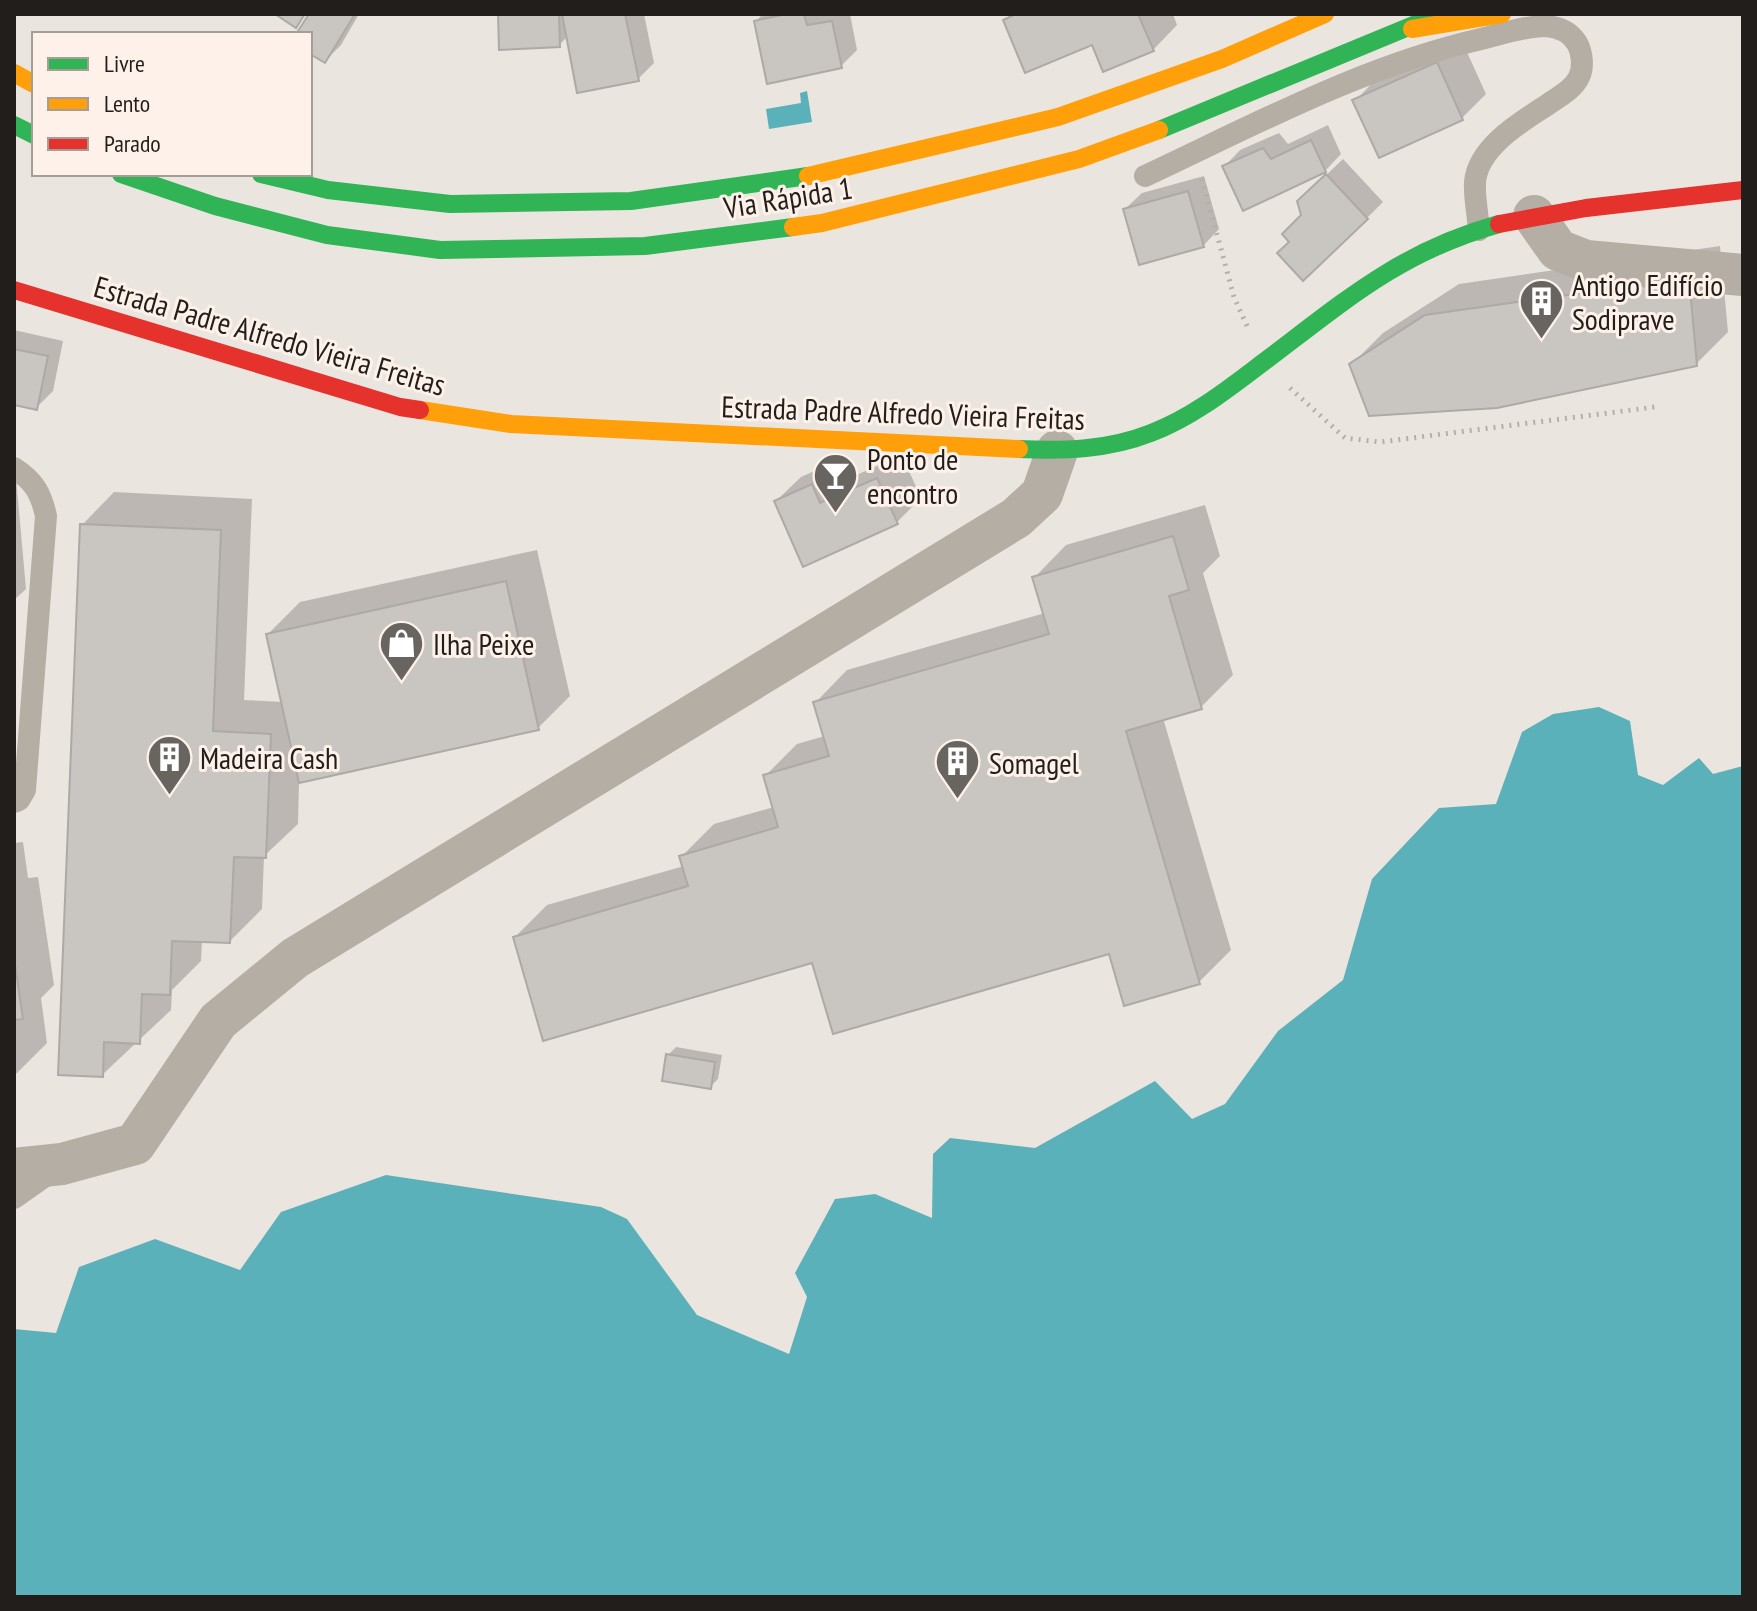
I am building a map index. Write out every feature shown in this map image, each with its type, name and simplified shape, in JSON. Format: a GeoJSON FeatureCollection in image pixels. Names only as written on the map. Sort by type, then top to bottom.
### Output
{"type":"FeatureCollection","features":[{"type":"Feature","properties":{"kind":"main road","name":"Via Rápida 1"},"geometry":{"type":"LineString","coordinates":[[269,176],[328,190],[450,204],[631,201],[805,176],[1058,117],[1222,59],[1325,14]]}},
{"type":"Feature","properties":{"kind":"main road","name":"Via Rápida 1"},"geometry":{"type":"LineString","coordinates":[[127,176],[215,206],[327,235],[440,250],[645,246],[822,223],[1079,159],[1254,92],[1440,14]]}},
{"type":"Feature","properties":{"kind":"main road"},"geometry":{"type":"LineString","coordinates":[[1390,33],[1502,14]]}},
{"type":"Feature","properties":{"kind":"main road"},"geometry":{"type":"LineString","coordinates":[[14,73],[32,83]]}},
{"type":"Feature","properties":{"kind":"main road"},"geometry":{"type":"LineString","coordinates":[[14,125],[32,134]]}},
{"type":"Feature","properties":{"kind":"main road","name":"Estrada Padre Alfredo Vieira Freitas"},"geometry":{"type":"LineString","coordinates":[[14,290],[400,407],[511,424],[1057,451],[1092,448],[1152,433],[1178,422],[1263,364],[1376,277],[1434,246],[1534,216],[1743,190]]}},
{"type":"Feature","properties":{"kind":"street"},"geometry":{"type":"LineString","coordinates":[[1534,216],[1558,250],[1586,261],[1743,275]]}},
{"type":"Feature","properties":{"kind":"street"},"geometry":{"type":"LineString","coordinates":[[14,1169],[62,1164],[135,1144],[218,1021],[295,958],[1016,518],[1042,494],[1057,451]]}},
{"type":"Feature","properties":{"kind":"lane"},"geometry":{"type":"LineString","coordinates":[[1145,176],[1332,89],[1452,46],[1524,29],[1547,26],[1562,29],[1574,37],[1580,49],[1582,63],[1579,78],[1570,90],[1518,124],[1486,154],[1475,180],[1479,230]]}},
{"type":"Feature","properties":{"kind":"lane"},"geometry":{"type":"LineString","coordinates":[[14,468],[28,477],[41,492],[46,516],[25,790],[14,802]]}},
{"type":"Feature","properties":{"kind":"lane"},"geometry":{"type":"LineString","coordinates":[[14,1198],[62,1164]]}},
{"type":"Feature","properties":{"kind":"path"},"geometry":{"type":"LineString","coordinates":[[1201,178],[1234,297],[1263,364],[1345,438],[1380,442],[1655,407]]}},
{"type":"Feature","properties":{"kind":"water"},"geometry":{"type":"Polygon","coordinates":[[[807,91],[812,122],[769,129],[766,109],[801,103],[800,93],[807,91]]]}},
{"type":"Feature","properties":{"kind":"water"},"geometry":{"type":"Polygon","coordinates":[[[1599,707],[1630,721],[1638,775],[1663,785],[1699,758],[1713,774],[1743,766],[1743,1597],[14,1597],[14,1329],[56,1333],[79,1267],[155,1239],[240,1270],[281,1212],[386,1175],[601,1207],[627,1219],[697,1315],[789,1354],[807,1297],[795,1273],[835,1199],[875,1194],[932,1218],[933,1154],[950,1138],[1035,1148],[1155,1081],[1192,1119],[1225,1104],[1278,1031],[1343,980],[1372,879],[1439,808],[1496,804],[1522,732],[1553,714],[1599,707]]]}},
{"type":"Feature","properties":{"kind":"building"},"geometry":{"type":"Polygon","coordinates":[[[275,14],[305,14],[296,28],[275,14]]]}},
{"type":"Feature","properties":{"kind":"building"},"geometry":{"type":"Polygon","coordinates":[[[309,14],[355,14],[325,63],[312,55],[312,32],[297,32],[309,14]]]}},
{"type":"Feature","properties":{"kind":"building"},"geometry":{"type":"Polygon","coordinates":[[[498,14],[559,14],[560,47],[499,50],[498,14]]]}},
{"type":"Feature","properties":{"kind":"building"},"geometry":{"type":"Polygon","coordinates":[[[562,14],[625,14],[639,81],[577,93],[562,14]]]}},
{"type":"Feature","properties":{"kind":"building"},"geometry":{"type":"Polygon","coordinates":[[[786,14],[804,14],[807,25],[832,21],[842,68],[767,84],[754,21],[786,14]]]}},
{"type":"Feature","properties":{"kind":"building"},"geometry":{"type":"Polygon","coordinates":[[[1016,14],[1138,14],[1154,51],[1103,72],[1092,45],[1025,73],[1003,20],[1016,14]]]}},
{"type":"Feature","properties":{"kind":"building"},"geometry":{"type":"Polygon","coordinates":[[[1437,62],[1463,120],[1379,158],[1352,100],[1437,62]]]}},
{"type":"Feature","properties":{"kind":"building"},"geometry":{"type":"Polygon","coordinates":[[[1311,140],[1326,172],[1243,211],[1222,166],[1263,148],[1271,159],[1311,140]]]}},
{"type":"Feature","properties":{"kind":"building"},"geometry":{"type":"Polygon","coordinates":[[[1326,174],[1368,219],[1303,281],[1277,253],[1289,242],[1282,234],[1301,215],[1297,201],[1326,174]]]}},
{"type":"Feature","properties":{"kind":"building"},"geometry":{"type":"Polygon","coordinates":[[[1188,191],[1204,247],[1139,265],[1123,209],[1188,191]]]}},
{"type":"Feature","properties":{"kind":"building","name":"Antigo Edifício Sodiprave"},"geometry":{"type":"Polygon","coordinates":[[[1689,278],[1697,366],[1497,408],[1369,416],[1349,364],[1425,315],[1689,278]]]}},
{"type":"Feature","properties":{"kind":"building"},"geometry":{"type":"Polygon","coordinates":[[[14,349],[48,356],[37,410],[14,405],[14,349]]]}},
{"type":"Feature","properties":{"kind":"building","name":"Ponto de encontro"},"geometry":{"type":"Polygon","coordinates":[[[877,478],[898,524],[803,567],[774,501],[812,484],[820,503],[877,478]]]}},
{"type":"Feature","properties":{"kind":"building","name":"Madeira Cash"},"geometry":{"type":"Polygon","coordinates":[[[80,524],[221,530],[213,731],[271,734],[266,858],[234,857],[230,943],[172,941],[170,995],[142,994],[140,1044],[104,1042],[103,1077],[58,1075],[80,524]]]}},
{"type":"Feature","properties":{"kind":"building","name":"Somagel"},"geometry":{"type":"Polygon","coordinates":[[[1173,536],[1189,590],[1169,596],[1202,709],[1126,731],[1200,984],[1124,1006],[1109,954],[833,1034],[812,963],[543,1041],[513,937],[688,886],[679,856],[778,827],[763,775],[829,756],[813,702],[1049,634],[1032,577],[1173,536]]]}},
{"type":"Feature","properties":{"kind":"building","name":"Ilha Peixe"},"geometry":{"type":"Polygon","coordinates":[[[506,581],[539,730],[299,783],[266,634],[506,581]]]}},
{"type":"Feature","properties":{"kind":"building"},"geometry":{"type":"Polygon","coordinates":[[[14,957],[23,1019],[14,1020],[14,957]]]}},
{"type":"Feature","properties":{"kind":"building"},"geometry":{"type":"Polygon","coordinates":[[[666,1054],[715,1062],[711,1089],[662,1081],[666,1054]]]}},
{"type":"Feature","properties":{"kind":"traffic: fast"},"geometry":{"type":"LineString","coordinates":[[1159,130],[1440,14]]}},
{"type":"Feature","properties":{"kind":"traffic: fast"},"geometry":{"type":"LineString","coordinates":[[14,125],[32,134]]}},
{"type":"Feature","properties":{"kind":"traffic: fast"},"geometry":{"type":"LineString","coordinates":[[127,176],[215,206],[327,235],[440,250],[645,246],[793,227]]}},
{"type":"Feature","properties":{"kind":"traffic: fast"},"geometry":{"type":"LineString","coordinates":[[269,176],[328,190],[450,204],[631,201],[808,176]]}},
{"type":"Feature","properties":{"kind":"traffic: fast"},"geometry":{"type":"LineString","coordinates":[[1019,449],[1102,446],[1135,439],[1167,426],[1213,400],[1377,279],[1433,248],[1499,224]]}},
{"type":"Feature","properties":{"kind":"traffic: slow"},"geometry":{"type":"LineString","coordinates":[[808,176],[1058,117],[1222,59],[1325,14]]}},
{"type":"Feature","properties":{"kind":"traffic: slow"},"geometry":{"type":"LineString","coordinates":[[1412,29],[1502,14]]}},
{"type":"Feature","properties":{"kind":"traffic: slow"},"geometry":{"type":"LineString","coordinates":[[14,73],[32,83]]}},
{"type":"Feature","properties":{"kind":"traffic: slow"},"geometry":{"type":"LineString","coordinates":[[793,227],[822,223],[1079,159],[1159,130]]}},
{"type":"Feature","properties":{"kind":"traffic: slow"},"geometry":{"type":"LineString","coordinates":[[420,410],[511,424],[1019,449]]}},
{"type":"Feature","properties":{"kind":"traffic: jam"},"geometry":{"type":"LineString","coordinates":[[1499,224],[1586,208],[1743,190]]}},
{"type":"Feature","properties":{"kind":"traffic: jam"},"geometry":{"type":"LineString","coordinates":[[14,290],[400,407],[420,410]]}},
{"type":"Feature","properties":{"kind":"place","name":"Antigo Edifício Sodiprave"},"geometry":{"type":"Point","coordinates":[1541,340]}},
{"type":"Feature","properties":{"kind":"place","name":"Ponto de encontro"},"geometry":{"type":"Point","coordinates":[836,514]}},
{"type":"Feature","properties":{"kind":"place","name":"Ilha Peixe"},"geometry":{"type":"Point","coordinates":[402,682]}},
{"type":"Feature","properties":{"kind":"place","name":"Madeira Cash"},"geometry":{"type":"Point","coordinates":[169,796]}},
{"type":"Feature","properties":{"kind":"place","name":"Somagel"},"geometry":{"type":"Point","coordinates":[958,801]}}]}
